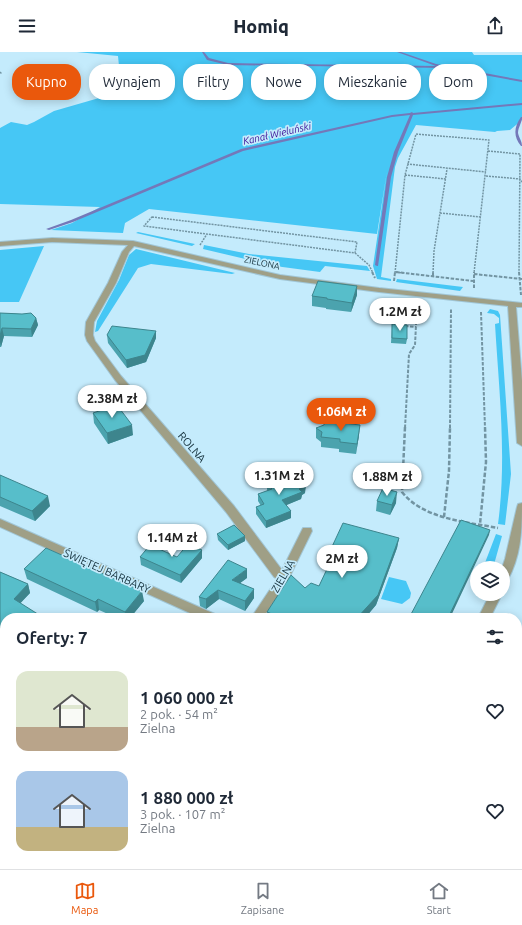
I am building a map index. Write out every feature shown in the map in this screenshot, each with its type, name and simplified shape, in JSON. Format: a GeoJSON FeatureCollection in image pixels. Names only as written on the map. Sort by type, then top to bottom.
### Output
{"type":"FeatureCollection","features":[{"type":"Feature","properties":{"kind":"street","name":"ZIELONA"},"geometry":{"type":"LineString","coordinates":[[0,244],[52,240],[133,243],[276,276],[379,290],[522,306]]}},
{"type":"Feature","properties":{"kind":"street","name":"ROLNA"},"geometry":{"type":"LineString","coordinates":[[133,243],[126,252],[112,283],[90,322],[89,335],[91,341],[118,378],[230,509],[278,574],[284,577]]}},
{"type":"Feature","properties":{"kind":"street"},"geometry":{"type":"LineString","coordinates":[[512,304],[522,443]]}},
{"type":"Feature","properties":{"kind":"street"},"geometry":{"type":"LineString","coordinates":[[510,561],[522,507]]}},
{"type":"Feature","properties":{"kind":"street","name":"ŚWIĘTEJ BARBARY"},"geometry":{"type":"LineString","coordinates":[[0,523],[202,613]]}},
{"type":"Feature","properties":{"kind":"street","name":"ZIELNA"},"geometry":{"type":"LineString","coordinates":[[260,613],[284,577],[307,531]]}},
{"type":"Feature","properties":{"kind":"street"},"geometry":{"type":"LineString","coordinates":[[486,613],[492,601]]}},
{"type":"Feature","properties":{"kind":"path"},"geometry":{"type":"LineString","coordinates":[[394,279],[396,272],[405,175],[416,134],[489,140],[473,281],[474,288]]}},
{"type":"Feature","properties":{"kind":"path"},"geometry":{"type":"LineString","coordinates":[[488,151],[520,154],[521,292]]}},
{"type":"Feature","properties":{"kind":"path"},"geometry":{"type":"LineString","coordinates":[[407,164],[486,172]]}},
{"type":"Feature","properties":{"kind":"path"},"geometry":{"type":"LineString","coordinates":[[432,276],[434,251],[447,169]]}},
{"type":"Feature","properties":{"kind":"path"},"geometry":{"type":"LineString","coordinates":[[405,175],[446,179]]}},
{"type":"Feature","properties":{"kind":"path"},"geometry":{"type":"LineString","coordinates":[[485,176],[521,180]]}},
{"type":"Feature","properties":{"kind":"path"},"geometry":{"type":"LineString","coordinates":[[440,213],[481,217]]}},
{"type":"Feature","properties":{"kind":"path"},"geometry":{"type":"LineString","coordinates":[[355,253],[357,242],[152,217],[144,226],[355,253],[369,266],[375,280]]}},
{"type":"Feature","properties":{"kind":"path"},"geometry":{"type":"LineString","coordinates":[[200,245],[207,234]]}},
{"type":"Feature","properties":{"kind":"path"},"geometry":{"type":"LineString","coordinates":[[396,272],[473,281]]}},
{"type":"Feature","properties":{"kind":"path"},"geometry":{"type":"LineString","coordinates":[[474,274],[521,278]]}},
{"type":"Feature","properties":{"kind":"path"},"geometry":{"type":"LineString","coordinates":[[396,300],[394,324],[416,327]]}},
{"type":"Feature","properties":{"kind":"path"},"geometry":{"type":"LineString","coordinates":[[418,303],[415,345],[409,354],[402,492],[405,497],[412,502],[444,517],[498,528]]}},
{"type":"Feature","properties":{"kind":"path"},"geometry":{"type":"LineString","coordinates":[[444,517],[449,470],[450,308]]}},
{"type":"Feature","properties":{"kind":"path"},"geometry":{"type":"LineString","coordinates":[[475,530],[480,524],[486,462],[481,312]]}},
{"type":"Feature","properties":{"kind":"shaded area"},"geometry":{"type":"Polygon","coordinates":[[[77,52],[472,52],[474,55],[522,55],[522,120],[510,130],[495,132],[416,125],[398,158],[395,167],[381,277],[391,279],[391,281],[377,279],[373,266],[387,171],[377,234],[149,209],[125,223],[123,233],[51,230],[72,223],[100,207],[0,204],[0,128],[11,122],[27,125],[54,111],[92,100],[175,100],[175,64],[119,64],[118,56],[77,52]]]}},
{"type":"Feature","properties":{"kind":"shaded area"},"geometry":{"type":"Polygon","coordinates":[[[138,232],[195,244],[192,246],[136,233],[138,232]]]}},
{"type":"Feature","properties":{"kind":"shaded area"},"geometry":{"type":"Polygon","coordinates":[[[204,245],[249,254],[367,266],[370,271],[325,266],[320,272],[275,266],[203,249],[204,245]]]}},
{"type":"Feature","properties":{"kind":"shaded area"},"geometry":{"type":"Polygon","coordinates":[[[44,246],[19,302],[0,302],[0,250],[44,246]]]}},
{"type":"Feature","properties":{"kind":"shaded area"},"geometry":{"type":"Polygon","coordinates":[[[136,249],[235,273],[232,274],[151,264],[138,268],[98,331],[95,332],[97,321],[119,280],[129,255],[136,249]]]}},
{"type":"Feature","properties":{"kind":"shaded area"},"geometry":{"type":"Polygon","coordinates":[[[397,279],[463,287],[460,291],[396,282],[397,279]]]}},
{"type":"Feature","properties":{"kind":"shaded area"},"geometry":{"type":"Polygon","coordinates":[[[490,309],[498,311],[500,315],[511,474],[505,525],[498,524],[501,499],[502,449],[495,324],[499,323],[499,318],[494,314],[487,313],[490,309]]]}},
{"type":"Feature","properties":{"kind":"shaded area"},"geometry":{"type":"Polygon","coordinates":[[[496,534],[502,536],[495,561],[486,561],[496,534]]]}},
{"type":"Feature","properties":{"kind":"shaded area"},"geometry":{"type":"Polygon","coordinates":[[[389,577],[406,581],[411,593],[410,598],[402,604],[381,599],[389,577]]]}},
{"type":"Feature","properties":{"kind":"building"},"geometry":{"type":"Polygon","coordinates":[[[318,281],[357,286],[352,303],[312,296],[318,281]]]}},
{"type":"Feature","properties":{"kind":"building"},"geometry":{"type":"Polygon","coordinates":[[[0,313],[31,313],[36,318],[31,329],[2,328],[0,336],[0,313]]]}},
{"type":"Feature","properties":{"kind":"building"},"geometry":{"type":"Polygon","coordinates":[[[392,324],[407,325],[407,339],[392,338],[392,324]]]}},
{"type":"Feature","properties":{"kind":"building"},"geometry":{"type":"Polygon","coordinates":[[[112,326],[156,331],[145,355],[126,360],[107,335],[112,326]]]}},
{"type":"Feature","properties":{"kind":"building"},"geometry":{"type":"Polygon","coordinates":[[[117,405],[132,425],[107,433],[93,413],[117,405]]]}},
{"type":"Feature","properties":{"kind":"building"},"geometry":{"type":"Polygon","coordinates":[[[325,421],[360,425],[357,444],[340,442],[340,439],[321,437],[322,432],[316,428],[324,425],[325,421]]]}},
{"type":"Feature","properties":{"kind":"building"},"geometry":{"type":"Polygon","coordinates":[[[293,472],[306,486],[299,489],[302,492],[282,500],[291,511],[266,521],[256,507],[264,504],[258,494],[272,489],[267,483],[293,472]]]}},
{"type":"Feature","properties":{"kind":"building"},"geometry":{"type":"Polygon","coordinates":[[[0,475],[48,496],[32,511],[0,497],[0,475]]]}},
{"type":"Feature","properties":{"kind":"building"},"geometry":{"type":"Polygon","coordinates":[[[383,488],[397,492],[392,505],[377,501],[383,488]]]}},
{"type":"Feature","properties":{"kind":"building"},"geometry":{"type":"Polygon","coordinates":[[[461,520],[490,530],[475,561],[470,561],[470,572],[450,613],[412,613],[461,520]]]}},
{"type":"Feature","properties":{"kind":"building"},"geometry":{"type":"Polygon","coordinates":[[[343,523],[399,538],[378,595],[362,613],[267,612],[291,575],[305,588],[311,583],[319,586],[335,552],[330,551],[343,523]]]}},
{"type":"Feature","properties":{"kind":"building"},"geometry":{"type":"Polygon","coordinates":[[[234,525],[245,536],[228,545],[217,534],[234,525]]]}},
{"type":"Feature","properties":{"kind":"building"},"geometry":{"type":"Polygon","coordinates":[[[188,544],[202,550],[180,575],[140,557],[150,545],[177,557],[188,544]]]}},
{"type":"Feature","properties":{"kind":"building"},"geometry":{"type":"Polygon","coordinates":[[[46,548],[142,591],[125,612],[98,599],[95,602],[24,569],[46,548]]]}},
{"type":"Feature","properties":{"kind":"building"},"geometry":{"type":"Polygon","coordinates":[[[228,560],[247,569],[232,580],[254,589],[245,601],[218,590],[206,599],[199,597],[228,560]]]}},
{"type":"Feature","properties":{"kind":"building"},"geometry":{"type":"Polygon","coordinates":[[[0,572],[28,584],[14,599],[36,613],[0,613],[0,572]]]}},
{"type":"Feature","properties":{"kind":"waterway"},"geometry":{"type":"LineString","coordinates":[[203,52],[208,59],[228,64],[429,67]]}},
{"type":"Feature","properties":{"kind":"waterway"},"geometry":{"type":"LineString","coordinates":[[398,52],[432,64]]}},
{"type":"Feature","properties":{"kind":"waterway"},"geometry":{"type":"LineString","coordinates":[[487,75],[522,81]]}},
{"type":"Feature","properties":{"kind":"waterway","name":"Kanał Wieluński"},"geometry":{"type":"LineString","coordinates":[[412,114],[522,104]]}},
{"type":"Feature","properties":{"kind":"waterway","name":"Kanał Wieluński"},"geometry":{"type":"LineString","coordinates":[[48,229],[72,221],[242,150],[392,116],[412,114]]}},
{"type":"Feature","properties":{"kind":"waterway"},"geometry":{"type":"LineString","coordinates":[[377,265],[389,177],[396,152],[412,114]]}},
{"type":"Feature","properties":{"kind":"waterway"},"geometry":{"type":"LineString","coordinates":[[522,118],[516,132],[519,142],[522,145]]}}]}
